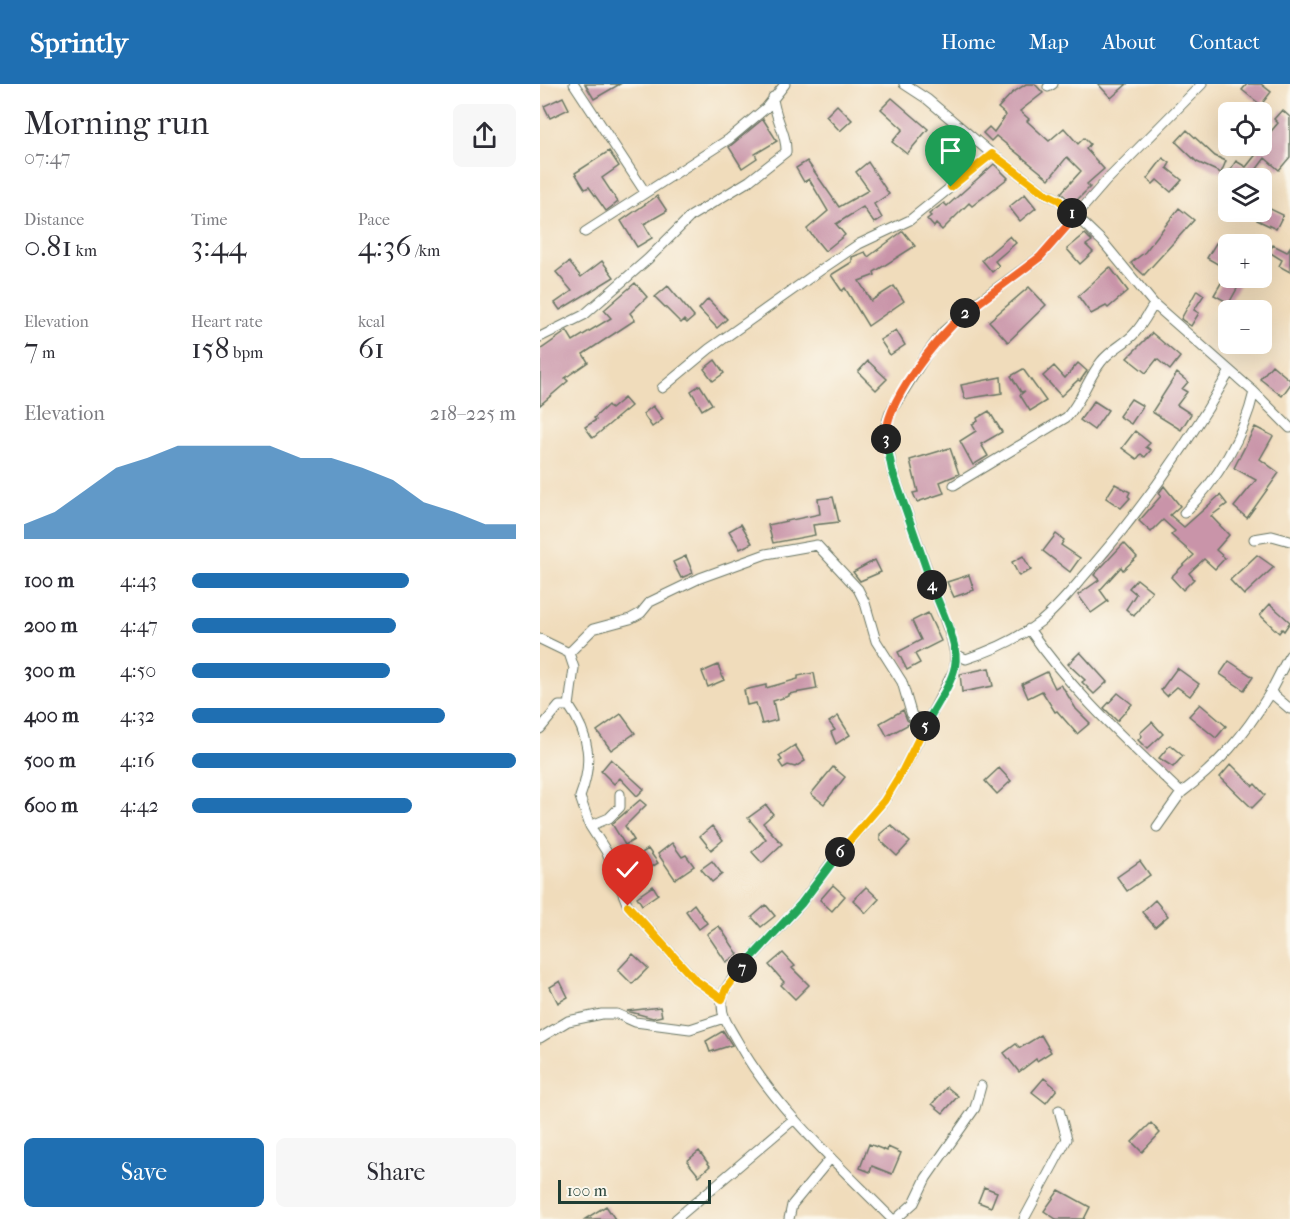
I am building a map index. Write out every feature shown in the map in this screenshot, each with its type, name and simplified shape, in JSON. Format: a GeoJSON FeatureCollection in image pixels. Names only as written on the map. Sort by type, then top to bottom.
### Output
{"type":"FeatureCollection","features":[{"type":"Feature","properties":{"kind":"street"},"geometry":{"type":"LineString","coordinates":[[574,84],[645,192]]}},
{"type":"Feature","properties":{"kind":"street"},"geometry":{"type":"LineString","coordinates":[[585,232],[645,192],[669,180],[729,139],[766,108],[785,84]]}},
{"type":"Feature","properties":{"kind":"street"},"geometry":{"type":"LineString","coordinates":[[904,84],[927,99],[992,154],[1043,192],[1059,200],[1103,242],[1154,304],[1254,392],[1290,428]]}},
{"type":"Feature","properties":{"kind":"street"},"geometry":{"type":"LineString","coordinates":[[981,1086],[975,1108],[926,1178],[914,1203],[894,1219],[830,1159],[776,1099],[746,1057],[724,1018],[722,999],[734,977],[801,904],[831,863],[884,801],[903,770],[955,668],[956,654],[892,470],[885,428],[890,413],[943,332],[975,304],[1040,257],[1106,181],[1202,84]]}},
{"type":"Feature","properties":{"kind":"street"},"geometry":{"type":"LineString","coordinates":[[540,337],[584,315],[648,259],[691,216],[749,181],[786,152],[787,141],[774,107],[773,97]]}},
{"type":"Feature","properties":{"kind":"street"},"geometry":{"type":"LineString","coordinates":[[662,388],[709,350],[859,244],[910,220],[992,154]]}},
{"type":"Feature","properties":{"kind":"street"},"geometry":{"type":"LineString","coordinates":[[954,485],[1068,417],[1081,402],[1087,383],[1102,360],[1116,346],[1133,335],[1154,304]]}},
{"type":"Feature","properties":{"kind":"street"},"geometry":{"type":"LineString","coordinates":[[956,654],[966,658],[976,656],[1040,623],[1067,595],[1125,526],[1193,435],[1230,371]]}},
{"type":"Feature","properties":{"kind":"street"},"geometry":{"type":"LineString","coordinates":[[1184,513],[1231,449],[1248,420],[1254,392]]}},
{"type":"Feature","properties":{"kind":"street"},"geometry":{"type":"LineString","coordinates":[[1254,538],[1272,536],[1290,541]]}},
{"type":"Feature","properties":{"kind":"street"},"geometry":{"type":"LineString","coordinates":[[569,653],[593,629],[630,619],[641,613],[650,602],[700,578],[766,554],[817,545],[826,552],[858,589],[866,603],[876,641],[904,688],[912,716],[927,722]]}},
{"type":"Feature","properties":{"kind":"street"},"geometry":{"type":"LineString","coordinates":[[1029,629],[1053,663],[1098,715],[1181,793]]}},
{"type":"Feature","properties":{"kind":"street"},"geometry":{"type":"LineString","coordinates":[[540,639],[569,653],[574,668],[568,706],[582,725],[588,753],[587,779],[580,797],[590,826],[606,850],[624,899],[634,914],[695,980],[722,999]]}},
{"type":"Feature","properties":{"kind":"street"},"geometry":{"type":"LineString","coordinates":[[1157,827],[1181,793],[1212,770],[1237,741],[1270,692],[1290,655]]}},
{"type":"Feature","properties":{"kind":"street"},"geometry":{"type":"LineString","coordinates":[[1270,692],[1290,709]]}},
{"type":"Feature","properties":{"kind":"street"},"geometry":{"type":"LineString","coordinates":[[540,729],[559,706],[568,706]]}},
{"type":"Feature","properties":{"kind":"street"},"geometry":{"type":"LineString","coordinates":[[590,826],[609,818],[620,807],[620,794]]}},
{"type":"Feature","properties":{"kind":"street"},"geometry":{"type":"LineString","coordinates":[[540,1038],[568,1021],[602,1014],[617,1014],[635,1022],[690,1029],[724,1018]]}},
{"type":"Feature","properties":{"kind":"street"},"geometry":{"type":"LineString","coordinates":[[1024,1219],[1067,1139],[1059,1110]]}},
{"type":"Feature","properties":{"kind":"street"},"geometry":{"type":"LineString","coordinates":[[676,1219],[794,1119]]}},
{"type":"Feature","properties":{"kind":"street"},"geometry":{"type":"LineString","coordinates":[[789,1219],[792,1205],[830,1159]]}},
{"type":"Feature","properties":{"kind":"building"},"geometry":{"type":"Polygon","coordinates":[[[585,84],[620,84],[594,99],[585,84]]]}},
{"type":"Feature","properties":{"kind":"building"},"geometry":{"type":"Polygon","coordinates":[[[1026,84],[1035,84],[1043,93],[1020,111],[1029,119],[1027,121],[1049,141],[1064,128],[1078,144],[1084,138],[1090,144],[1086,149],[1104,169],[1087,184],[1090,187],[1073,204],[1061,193],[1081,171],[1067,157],[1049,179],[996,136],[991,141],[983,133],[989,127],[994,132],[1006,115],[998,108],[1012,93],[1026,84]]]}},
{"type":"Feature","properties":{"kind":"building"},"geometry":{"type":"Polygon","coordinates":[[[1098,84],[1127,84],[1111,98],[1098,84]]]}},
{"type":"Feature","properties":{"kind":"building"},"geometry":{"type":"Polygon","coordinates":[[[1247,84],[1261,84],[1271,92],[1263,102],[1257,102],[1242,90],[1247,84]]]}},
{"type":"Feature","properties":{"kind":"building"},"geometry":{"type":"Polygon","coordinates":[[[563,97],[569,109],[550,118],[544,106],[563,97]]]}},
{"type":"Feature","properties":{"kind":"building"},"geometry":{"type":"Polygon","coordinates":[[[892,98],[928,129],[907,154],[892,142],[903,129],[881,109],[892,98]]]}},
{"type":"Feature","properties":{"kind":"building"},"geometry":{"type":"Polygon","coordinates":[[[837,105],[852,120],[840,131],[826,116],[837,105]]]}},
{"type":"Feature","properties":{"kind":"building"},"geometry":{"type":"Polygon","coordinates":[[[1282,110],[1290,117],[1290,157],[1279,170],[1265,158],[1258,168],[1231,168],[1236,161],[1246,167],[1255,156],[1272,156],[1272,130],[1278,123],[1274,119],[1282,110]]]}},
{"type":"Feature","properties":{"kind":"building"},"geometry":{"type":"Polygon","coordinates":[[[763,119],[777,141],[755,154],[757,158],[742,168],[729,147],[763,119]]]}},
{"type":"Feature","properties":{"kind":"building"},"geometry":{"type":"Polygon","coordinates":[[[1187,130],[1215,156],[1226,161],[1223,168],[1218,168],[1218,172],[1197,162],[1176,142],[1187,130]]]}},
{"type":"Feature","properties":{"kind":"building"},"geometry":{"type":"Polygon","coordinates":[[[609,151],[619,166],[602,178],[618,202],[606,211],[589,187],[585,189],[575,173],[609,151]]]}},
{"type":"Feature","properties":{"kind":"building"},"geometry":{"type":"Polygon","coordinates":[[[1163,158],[1170,163],[1167,168],[1182,180],[1171,192],[1157,180],[1153,184],[1147,179],[1163,158]]]}},
{"type":"Feature","properties":{"kind":"building"},"geometry":{"type":"Polygon","coordinates":[[[807,161],[839,207],[869,190],[856,172],[868,162],[889,194],[874,204],[882,218],[874,223],[863,207],[836,224],[845,235],[825,251],[807,229],[828,211],[809,179],[804,182],[796,168],[807,161]]]}},
{"type":"Feature","properties":{"kind":"building"},"geometry":{"type":"Polygon","coordinates":[[[994,164],[1008,178],[972,206],[969,203],[942,230],[936,224],[934,227],[927,219],[931,216],[929,214],[944,203],[947,206],[994,164]]]}},
{"type":"Feature","properties":{"kind":"building"},"geometry":{"type":"Polygon","coordinates":[[[1025,194],[1036,208],[1020,221],[1009,207],[1025,194]]]}},
{"type":"Feature","properties":{"kind":"building"},"geometry":{"type":"Polygon","coordinates":[[[657,196],[667,211],[644,224],[652,238],[637,247],[621,221],[657,196]]]}},
{"type":"Feature","properties":{"kind":"building"},"geometry":{"type":"Polygon","coordinates":[[[1179,208],[1194,220],[1144,275],[1131,263],[1145,252],[1179,208]]]}},
{"type":"Feature","properties":{"kind":"building"},"geometry":{"type":"Polygon","coordinates":[[[1272,210],[1283,215],[1276,229],[1261,222],[1272,222],[1272,210]]]}},
{"type":"Feature","properties":{"kind":"building"},"geometry":{"type":"Polygon","coordinates":[[[903,231],[915,246],[874,272],[875,275],[859,281],[871,301],[894,286],[904,301],[868,326],[845,288],[842,291],[831,275],[852,262],[852,257],[865,252],[868,257],[903,231]]]}},
{"type":"Feature","properties":{"kind":"building"},"geometry":{"type":"Polygon","coordinates":[[[1085,234],[1092,241],[1086,245],[1093,252],[1080,264],[1067,249],[1085,234]]]}},
{"type":"Feature","properties":{"kind":"building"},"geometry":{"type":"Polygon","coordinates":[[[1010,236],[1016,243],[995,261],[999,266],[992,272],[982,260],[1010,236]]]}},
{"type":"Feature","properties":{"kind":"building"},"geometry":{"type":"Polygon","coordinates":[[[1216,243],[1218,244],[1218,264],[1207,258],[1216,243]]]}},
{"type":"Feature","properties":{"kind":"building"},"geometry":{"type":"Polygon","coordinates":[[[1273,245],[1287,252],[1290,247],[1290,272],[1279,266],[1282,260],[1272,254],[1273,245]]]}},
{"type":"Feature","properties":{"kind":"building"},"geometry":{"type":"Polygon","coordinates":[[[602,261],[614,277],[560,310],[555,303],[572,291],[556,272],[569,262],[581,277],[602,261]]]}},
{"type":"Feature","properties":{"kind":"building"},"geometry":{"type":"Polygon","coordinates":[[[1110,267],[1128,291],[1108,308],[1106,306],[1091,314],[1078,296],[1110,267]]]}},
{"type":"Feature","properties":{"kind":"building"},"geometry":{"type":"Polygon","coordinates":[[[635,283],[647,297],[630,313],[635,320],[583,354],[588,362],[565,378],[568,381],[540,405],[540,350],[567,331],[573,341],[611,318],[604,310],[635,283]]]}},
{"type":"Feature","properties":{"kind":"building"},"geometry":{"type":"Polygon","coordinates":[[[668,286],[694,317],[687,323],[684,320],[681,323],[655,297],[668,286]]]}},
{"type":"Feature","properties":{"kind":"building"},"geometry":{"type":"Polygon","coordinates":[[[1029,287],[1046,305],[1008,342],[989,321],[1029,287]]]}},
{"type":"Feature","properties":{"kind":"building"},"geometry":{"type":"Polygon","coordinates":[[[1218,288],[1237,288],[1231,300],[1223,300],[1214,295],[1218,288]]]}},
{"type":"Feature","properties":{"kind":"building"},"geometry":{"type":"Polygon","coordinates":[[[1197,290],[1204,295],[1194,310],[1199,313],[1191,326],[1181,319],[1197,290]]]}},
{"type":"Feature","properties":{"kind":"building"},"geometry":{"type":"Polygon","coordinates":[[[708,299],[727,319],[717,328],[699,309],[708,299]]]}},
{"type":"Feature","properties":{"kind":"building"},"geometry":{"type":"Polygon","coordinates":[[[896,330],[905,345],[890,355],[880,340],[896,330]]]}},
{"type":"Feature","properties":{"kind":"building"},"geometry":{"type":"Polygon","coordinates":[[[1152,333],[1180,357],[1170,370],[1157,359],[1146,373],[1127,358],[1152,333]]]}},
{"type":"Feature","properties":{"kind":"building"},"geometry":{"type":"Polygon","coordinates":[[[715,360],[724,373],[713,381],[704,369],[715,360]]]}},
{"type":"Feature","properties":{"kind":"building"},"geometry":{"type":"Polygon","coordinates":[[[868,361],[887,379],[876,390],[858,372],[868,361]]]}},
{"type":"Feature","properties":{"kind":"building"},"geometry":{"type":"Polygon","coordinates":[[[1078,363],[1087,371],[1080,381],[1078,380],[1061,396],[1043,376],[1054,366],[1065,378],[1078,363]]]}},
{"type":"Feature","properties":{"kind":"building"},"geometry":{"type":"Polygon","coordinates":[[[1272,365],[1290,380],[1290,385],[1282,396],[1260,379],[1272,365]]]}},
{"type":"Feature","properties":{"kind":"building"},"geometry":{"type":"Polygon","coordinates":[[[1023,369],[1046,401],[1030,411],[1020,395],[1025,391],[1021,392],[1011,376],[1023,369]]]}},
{"type":"Feature","properties":{"kind":"building"},"geometry":{"type":"Polygon","coordinates":[[[1177,373],[1188,382],[1182,389],[1187,392],[1177,405],[1191,414],[1181,430],[1152,412],[1177,373]]]}},
{"type":"Feature","properties":{"kind":"building"},"geometry":{"type":"Polygon","coordinates":[[[1001,377],[1002,393],[965,399],[961,385],[1001,377]]]}},
{"type":"Feature","properties":{"kind":"building"},"geometry":{"type":"Polygon","coordinates":[[[700,385],[712,404],[702,410],[691,391],[700,385]]]}},
{"type":"Feature","properties":{"kind":"building"},"geometry":{"type":"Polygon","coordinates":[[[624,398],[631,406],[593,438],[585,427],[596,420],[594,418],[608,405],[611,409],[624,398]]]}},
{"type":"Feature","properties":{"kind":"building"},"geometry":{"type":"Polygon","coordinates":[[[1131,399],[1143,406],[1131,424],[1119,416],[1131,399]]]}},
{"type":"Feature","properties":{"kind":"building"},"geometry":{"type":"Polygon","coordinates":[[[1094,401],[1108,410],[1094,430],[1080,420],[1094,401]]]}},
{"type":"Feature","properties":{"kind":"building"},"geometry":{"type":"Polygon","coordinates":[[[653,406],[663,419],[652,427],[643,414],[653,406]]]}},
{"type":"Feature","properties":{"kind":"building"},"geometry":{"type":"Polygon","coordinates":[[[989,411],[1002,432],[981,444],[988,456],[973,465],[960,441],[976,431],[972,424],[989,411]]]}},
{"type":"Feature","properties":{"kind":"building"},"geometry":{"type":"Polygon","coordinates":[[[1255,427],[1273,436],[1260,459],[1279,473],[1247,518],[1234,507],[1256,480],[1234,468],[1255,427]]]}},
{"type":"Feature","properties":{"kind":"building"},"geometry":{"type":"Polygon","coordinates":[[[1135,431],[1150,443],[1146,447],[1151,450],[1145,457],[1141,454],[1137,459],[1122,448],[1135,431]]]}},
{"type":"Feature","properties":{"kind":"building"},"geometry":{"type":"Polygon","coordinates":[[[950,448],[959,474],[940,482],[944,493],[917,502],[913,493],[918,492],[910,460],[950,448]]]}},
{"type":"Feature","properties":{"kind":"building"},"geometry":{"type":"Polygon","coordinates":[[[1115,484],[1130,492],[1128,496],[1130,498],[1121,508],[1106,498],[1115,484]]]}},
{"type":"Feature","properties":{"kind":"building"},"geometry":{"type":"Polygon","coordinates":[[[1164,486],[1180,506],[1170,515],[1184,527],[1220,495],[1227,504],[1211,516],[1229,535],[1216,550],[1225,558],[1215,569],[1204,559],[1189,573],[1194,579],[1183,590],[1171,577],[1194,555],[1171,535],[1175,531],[1163,520],[1151,532],[1139,521],[1161,496],[1159,493],[1164,486]]]}},
{"type":"Feature","properties":{"kind":"building"},"geometry":{"type":"Polygon","coordinates":[[[833,497],[839,522],[813,525],[815,535],[773,543],[768,525],[820,514],[818,499],[833,497]]]}},
{"type":"Feature","properties":{"kind":"building"},"geometry":{"type":"Polygon","coordinates":[[[741,524],[752,543],[740,549],[729,531],[741,524]]]}},
{"type":"Feature","properties":{"kind":"building"},"geometry":{"type":"Polygon","coordinates":[[[1056,534],[1064,540],[1061,545],[1080,558],[1070,572],[1043,551],[1056,534]]]}},
{"type":"Feature","properties":{"kind":"building"},"geometry":{"type":"Polygon","coordinates":[[[1124,543],[1137,557],[1123,570],[1121,567],[1100,590],[1108,601],[1091,613],[1078,595],[1099,580],[1094,575],[1124,543]]]}},
{"type":"Feature","properties":{"kind":"building"},"geometry":{"type":"Polygon","coordinates":[[[1257,555],[1274,567],[1244,595],[1230,580],[1257,555]]]}},
{"type":"Feature","properties":{"kind":"building"},"geometry":{"type":"Polygon","coordinates":[[[686,556],[693,573],[681,578],[673,562],[686,556]]]}},
{"type":"Feature","properties":{"kind":"building"},"geometry":{"type":"Polygon","coordinates":[[[1023,556],[1031,570],[1019,576],[1012,562],[1023,556]]]}},
{"type":"Feature","properties":{"kind":"building"},"geometry":{"type":"Polygon","coordinates":[[[875,560],[881,572],[860,581],[853,572],[875,560]]]}},
{"type":"Feature","properties":{"kind":"building"},"geometry":{"type":"Polygon","coordinates":[[[969,575],[974,590],[954,597],[947,582],[969,575]]]}},
{"type":"Feature","properties":{"kind":"building"},"geometry":{"type":"Polygon","coordinates":[[[1137,579],[1152,591],[1134,616],[1126,609],[1136,594],[1129,588],[1137,579]]]}},
{"type":"Feature","properties":{"kind":"building"},"geometry":{"type":"Polygon","coordinates":[[[1270,604],[1290,622],[1284,631],[1282,629],[1279,633],[1260,615],[1270,604]]]}},
{"type":"Feature","properties":{"kind":"building"},"geometry":{"type":"Polygon","coordinates":[[[928,613],[941,641],[915,654],[920,663],[907,670],[898,652],[921,640],[912,621],[928,613]]]}},
{"type":"Feature","properties":{"kind":"building"},"geometry":{"type":"Polygon","coordinates":[[[1080,652],[1107,682],[1094,694],[1082,682],[1085,680],[1068,664],[1080,652]]]}},
{"type":"Feature","properties":{"kind":"building"},"geometry":{"type":"Polygon","coordinates":[[[1229,661],[1253,677],[1244,690],[1220,674],[1229,661]]]}},
{"type":"Feature","properties":{"kind":"building"},"geometry":{"type":"Polygon","coordinates":[[[718,665],[724,680],[708,687],[702,672],[718,665]]]}},
{"type":"Feature","properties":{"kind":"building"},"geometry":{"type":"Polygon","coordinates":[[[989,668],[993,686],[962,692],[960,674],[989,668]]]}},
{"type":"Feature","properties":{"kind":"building"},"geometry":{"type":"Polygon","coordinates":[[[1177,668],[1199,684],[1190,696],[1177,687],[1167,696],[1161,690],[1177,668]]]}},
{"type":"Feature","properties":{"kind":"building"},"geometry":{"type":"Polygon","coordinates":[[[1047,672],[1055,688],[1060,685],[1064,689],[1076,709],[1090,723],[1077,734],[1057,711],[1055,712],[1042,691],[1028,698],[1022,684],[1047,672]]]}},
{"type":"Feature","properties":{"kind":"building"},"geometry":{"type":"Polygon","coordinates":[[[814,673],[817,689],[789,694],[789,696],[773,701],[777,720],[762,724],[756,703],[747,705],[744,690],[766,685],[766,688],[798,679],[798,676],[814,673]]]}},
{"type":"Feature","properties":{"kind":"building"},"geometry":{"type":"Polygon","coordinates":[[[1118,693],[1132,704],[1117,721],[1104,708],[1118,693]]]}},
{"type":"Feature","properties":{"kind":"building"},"geometry":{"type":"Polygon","coordinates":[[[1200,704],[1226,726],[1216,738],[1189,716],[1200,704]]]}},
{"type":"Feature","properties":{"kind":"building"},"geometry":{"type":"Polygon","coordinates":[[[903,710],[907,720],[911,723],[887,736],[880,723],[903,710]]]}},
{"type":"Feature","properties":{"kind":"building"},"geometry":{"type":"Polygon","coordinates":[[[621,714],[635,733],[611,750],[597,731],[621,714]]]}},
{"type":"Feature","properties":{"kind":"building"},"geometry":{"type":"Polygon","coordinates":[[[838,716],[850,735],[836,744],[831,732],[835,730],[829,722],[838,716]]]}},
{"type":"Feature","properties":{"kind":"building"},"geometry":{"type":"Polygon","coordinates":[[[1152,722],[1163,734],[1147,749],[1138,740],[1142,736],[1140,733],[1152,722]]]}},
{"type":"Feature","properties":{"kind":"building"},"geometry":{"type":"Polygon","coordinates":[[[795,745],[805,761],[795,767],[788,765],[783,768],[779,762],[782,760],[779,756],[795,745]]]}},
{"type":"Feature","properties":{"kind":"building"},"geometry":{"type":"Polygon","coordinates":[[[1170,745],[1183,756],[1173,767],[1159,758],[1170,745]]]}},
{"type":"Feature","properties":{"kind":"building"},"geometry":{"type":"Polygon","coordinates":[[[611,759],[644,789],[637,796],[620,778],[614,784],[601,771],[611,759]]]}},
{"type":"Feature","properties":{"kind":"building"},"geometry":{"type":"Polygon","coordinates":[[[1231,764],[1265,795],[1252,808],[1220,777],[1231,764]]]}},
{"type":"Feature","properties":{"kind":"building"},"geometry":{"type":"Polygon","coordinates":[[[833,767],[845,777],[824,804],[811,794],[833,767]]]}},
{"type":"Feature","properties":{"kind":"building"},"geometry":{"type":"Polygon","coordinates":[[[999,768],[1011,781],[997,794],[985,781],[999,768]]]}},
{"type":"Feature","properties":{"kind":"building"},"geometry":{"type":"Polygon","coordinates":[[[640,800],[646,805],[625,826],[634,840],[625,845],[612,824],[640,800]]]}},
{"type":"Feature","properties":{"kind":"building"},"geometry":{"type":"Polygon","coordinates":[[[766,805],[773,814],[763,823],[782,844],[762,863],[752,852],[766,839],[748,818],[766,805]]]}},
{"type":"Feature","properties":{"kind":"building"},"geometry":{"type":"Polygon","coordinates":[[[891,825],[910,842],[897,856],[880,840],[880,834],[891,825]]]}},
{"type":"Feature","properties":{"kind":"building"},"geometry":{"type":"Polygon","coordinates":[[[712,826],[723,840],[711,850],[700,836],[712,826]]]}},
{"type":"Feature","properties":{"kind":"building"},"geometry":{"type":"Polygon","coordinates":[[[672,843],[682,857],[686,855],[694,866],[675,879],[658,854],[672,843]]]}},
{"type":"Feature","properties":{"kind":"building"},"geometry":{"type":"Polygon","coordinates":[[[648,849],[658,863],[636,877],[626,863],[648,849]]]}},
{"type":"Feature","properties":{"kind":"building"},"geometry":{"type":"Polygon","coordinates":[[[712,861],[722,874],[712,882],[701,869],[712,861]]]}},
{"type":"Feature","properties":{"kind":"building"},"geometry":{"type":"Polygon","coordinates":[[[1140,861],[1150,875],[1127,891],[1117,877],[1140,861]]]}},
{"type":"Feature","properties":{"kind":"building"},"geometry":{"type":"Polygon","coordinates":[[[833,885],[845,896],[832,911],[820,900],[833,885]]]}},
{"type":"Feature","properties":{"kind":"building"},"geometry":{"type":"Polygon","coordinates":[[[653,886],[658,894],[642,905],[637,897],[653,886]]]}},
{"type":"Feature","properties":{"kind":"building"},"geometry":{"type":"Polygon","coordinates":[[[866,887],[879,899],[866,913],[853,900],[866,887]]]}},
{"type":"Feature","properties":{"kind":"building"},"geometry":{"type":"Polygon","coordinates":[[[1155,900],[1168,916],[1155,927],[1142,912],[1155,900]]]}},
{"type":"Feature","properties":{"kind":"building"},"geometry":{"type":"Polygon","coordinates":[[[694,904],[707,923],[699,929],[686,911],[694,904]]]}},
{"type":"Feature","properties":{"kind":"building"},"geometry":{"type":"Polygon","coordinates":[[[766,905],[775,916],[761,927],[752,917],[766,905]]]}},
{"type":"Feature","properties":{"kind":"building"},"geometry":{"type":"Polygon","coordinates":[[[719,926],[738,954],[726,962],[707,934],[719,926]]]}},
{"type":"Feature","properties":{"kind":"building"},"geometry":{"type":"Polygon","coordinates":[[[783,953],[795,966],[792,968],[809,985],[795,999],[781,985],[784,982],[769,965],[783,953]]]}},
{"type":"Feature","properties":{"kind":"building"},"geometry":{"type":"Polygon","coordinates":[[[633,954],[648,968],[632,984],[618,970],[633,954]]]}},
{"type":"Feature","properties":{"kind":"building"},"geometry":{"type":"Polygon","coordinates":[[[560,981],[568,997],[558,1003],[550,987],[560,981]]]}},
{"type":"Feature","properties":{"kind":"building"},"geometry":{"type":"Polygon","coordinates":[[[660,1007],[662,1016],[653,1018],[627,1011],[660,1007]]]}},
{"type":"Feature","properties":{"kind":"building"},"geometry":{"type":"Polygon","coordinates":[[[723,1031],[732,1045],[710,1052],[706,1041],[723,1031]]]}},
{"type":"Feature","properties":{"kind":"building"},"geometry":{"type":"Polygon","coordinates":[[[1041,1035],[1051,1052],[1037,1061],[1036,1059],[1019,1072],[1004,1053],[1016,1044],[1020,1048],[1041,1035]]]}},
{"type":"Feature","properties":{"kind":"building"},"geometry":{"type":"Polygon","coordinates":[[[1044,1078],[1057,1089],[1046,1103],[1032,1092],[1044,1078]]]}},
{"type":"Feature","properties":{"kind":"building"},"geometry":{"type":"Polygon","coordinates":[[[947,1087],[958,1096],[943,1113],[932,1104],[947,1087]]]}},
{"type":"Feature","properties":{"kind":"building"},"geometry":{"type":"Polygon","coordinates":[[[1151,1123],[1160,1133],[1142,1152],[1132,1142],[1151,1123]]]}},
{"type":"Feature","properties":{"kind":"building"},"geometry":{"type":"Polygon","coordinates":[[[869,1144],[887,1151],[888,1147],[901,1153],[892,1174],[872,1166],[870,1172],[860,1168],[869,1144]]]}},
{"type":"Feature","properties":{"kind":"building"},"geometry":{"type":"Polygon","coordinates":[[[699,1151],[710,1166],[699,1176],[687,1161],[699,1151]]]}},
{"type":"Feature","properties":{"kind":"building"},"geometry":{"type":"Polygon","coordinates":[[[984,1187],[997,1192],[991,1207],[978,1202],[984,1187]]]}},
{"type":"Feature","properties":{"kind":"building"},"geometry":{"type":"Polygon","coordinates":[[[1059,1190],[1090,1207],[1084,1219],[1056,1219],[1044,1211],[1059,1190]]]}},
{"type":"Feature","properties":{"kind":"building"},"geometry":{"type":"Polygon","coordinates":[[[606,1206],[615,1219],[585,1219],[606,1206]]]}},
{"type":"Feature","properties":{"kind":"route"},"geometry":{"type":"LineString","coordinates":[[628,906],[674,954],[695,980],[722,999],[734,977],[801,904],[831,863],[884,801],[903,770],[955,668],[956,654],[952,640],[892,470],[885,428],[890,413],[943,332],[975,304],[1040,257],[1075,217],[1059,200],[1043,192],[992,154],[951,187]]}}]}
